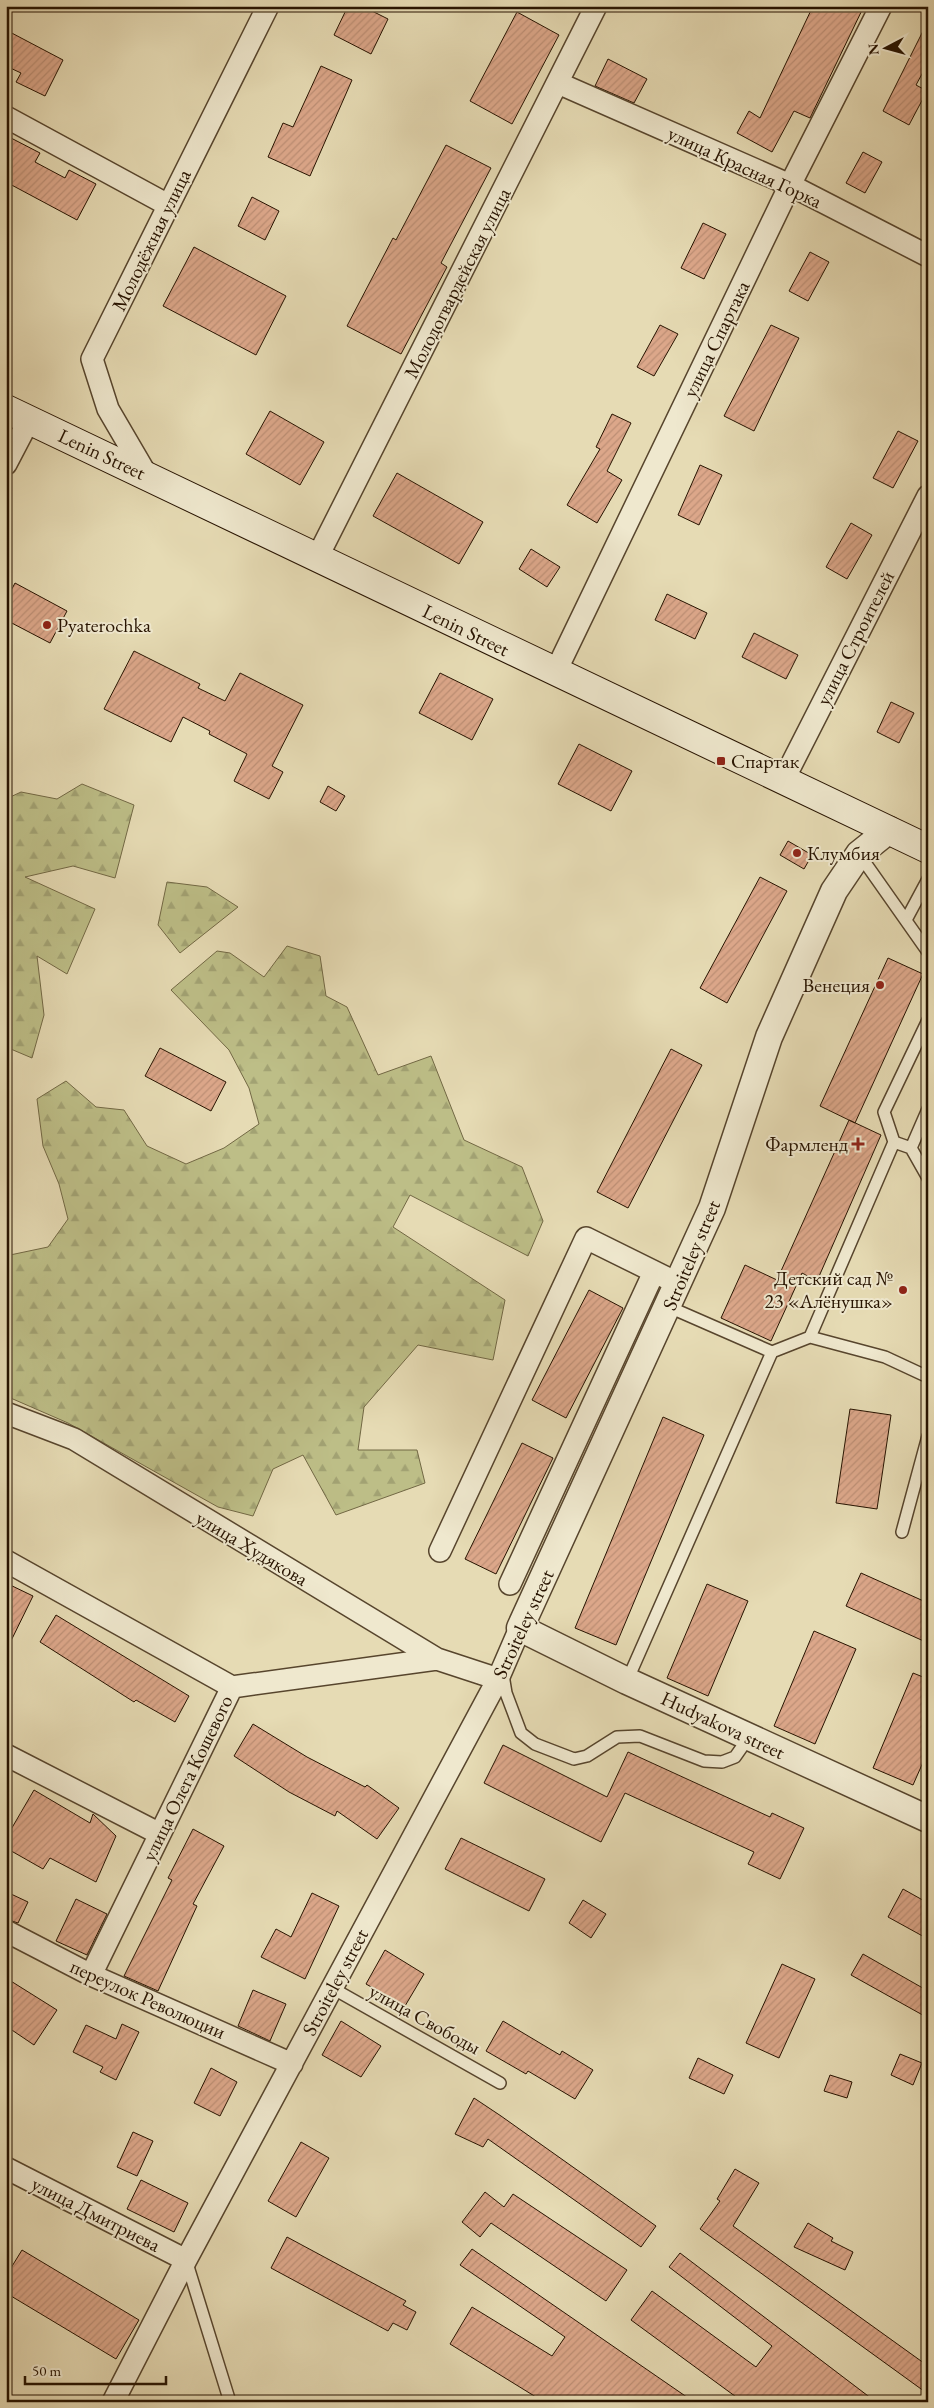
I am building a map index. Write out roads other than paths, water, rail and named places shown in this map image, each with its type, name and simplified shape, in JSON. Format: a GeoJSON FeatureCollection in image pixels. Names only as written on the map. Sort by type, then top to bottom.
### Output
{"type":"FeatureCollection","features":[{"type":"Feature","properties":{"kind":"main road","name":"Lenin Street"},"geometry":{"type":"LineString","coordinates":[[17,414],[146,474],[555,673],[928,849]]}},
{"type":"Feature","properties":{"kind":"street","name":"Молодёжная улица"},"geometry":{"type":"LineString","coordinates":[[146,474],[108,410],[92,359],[268,6]]}},
{"type":"Feature","properties":{"kind":"street","name":"улица Спартака"},"geometry":{"type":"LineString","coordinates":[[555,673],[790,185],[881,6]]}},
{"type":"Feature","properties":{"kind":"street","name":"Молодогвардейская улица"},"geometry":{"type":"LineString","coordinates":[[318,558],[558,83],[587,12]]}},
{"type":"Feature","properties":{"kind":"street","name":"улица Красная Горка"},"geometry":{"type":"LineString","coordinates":[[558,83],[790,185],[928,256]]}},
{"type":"Feature","properties":{"kind":"street"},"geometry":{"type":"LineString","coordinates":[[6,117],[168,206]]}},
{"type":"Feature","properties":{"kind":"street"},"geometry":{"type":"LineString","coordinates":[[6,464],[17,414]]}},
{"type":"Feature","properties":{"kind":"street","name":"улица Строителей"},"geometry":{"type":"LineString","coordinates":[[783,781],[928,496]]}},
{"type":"Feature","properties":{"kind":"street","name":"Stroiteley street"},"geometry":{"type":"LineString","coordinates":[[113,2402],[186,2260],[500,1675],[669,1307],[712,1208],[769,1037],[834,891],[859,854],[889,830]]}},
{"type":"Feature","properties":{"kind":"street"},"geometry":{"type":"LineString","coordinates":[[440,1551],[586,1238],[679,1284]]}},
{"type":"Feature","properties":{"kind":"street"},"geometry":{"type":"LineString","coordinates":[[510,1584],[654,1272]]}},
{"type":"Feature","properties":{"kind":"street","name":"улица Худякова"},"geometry":{"type":"LineString","coordinates":[[6,1413],[74,1439],[437,1659],[500,1675]]}},
{"type":"Feature","properties":{"kind":"street"},"geometry":{"type":"LineString","coordinates":[[6,1561],[232,1687]]}},
{"type":"Feature","properties":{"kind":"street","name":"Hudyakova street"},"geometry":{"type":"LineString","coordinates":[[520,1628],[627,1681],[928,1819]]}},
{"type":"Feature","properties":{"kind":"street","name":"улица Олега Кошевого"},"geometry":{"type":"LineString","coordinates":[[91,1975],[232,1687],[437,1659]]}},
{"type":"Feature","properties":{"kind":"street"},"geometry":{"type":"LineString","coordinates":[[6,1755],[160,1834]]}},
{"type":"Feature","properties":{"kind":"street","name":"переулок Революции"},"geometry":{"type":"LineString","coordinates":[[6,1931],[91,1975],[292,2064]]}},
{"type":"Feature","properties":{"kind":"street","name":"улица Дмитриева"},"geometry":{"type":"LineString","coordinates":[[6,2168],[186,2260]]}},
{"type":"Feature","properties":{"kind":"lane"},"geometry":{"type":"LineString","coordinates":[[859,854],[928,952]]}},
{"type":"Feature","properties":{"kind":"lane"},"geometry":{"type":"LineString","coordinates":[[906,920],[928,879]]}},
{"type":"Feature","properties":{"kind":"lane"},"geometry":{"type":"LineString","coordinates":[[810,1338],[894,1142],[884,1112],[928,1020]]}},
{"type":"Feature","properties":{"kind":"lane"},"geometry":{"type":"LineString","coordinates":[[911,1148],[928,1109]]}},
{"type":"Feature","properties":{"kind":"lane"},"geometry":{"type":"LineString","coordinates":[[894,1142],[911,1148],[928,1178]]}},
{"type":"Feature","properties":{"kind":"lane"},"geometry":{"type":"LineString","coordinates":[[669,1307],[772,1352],[810,1338],[884,1357],[928,1377]]}},
{"type":"Feature","properties":{"kind":"lane"},"geometry":{"type":"LineString","coordinates":[[627,1681],[772,1352]]}},
{"type":"Feature","properties":{"kind":"lane"},"geometry":{"type":"LineString","coordinates":[[902,1532],[926,1450],[928,1436]]}},
{"type":"Feature","properties":{"kind":"lane"},"geometry":{"type":"LineString","coordinates":[[500,1675],[521,1733],[535,1744],[574,1759],[586,1756],[618,1737],[640,1736],[704,1761],[722,1762],[736,1757],[749,1737]]}},
{"type":"Feature","properties":{"kind":"lane","name":"улица Свободы"},"geometry":{"type":"LineString","coordinates":[[332,1988],[500,2083]]}},
{"type":"Feature","properties":{"kind":"lane"},"geometry":{"type":"LineString","coordinates":[[186,2260],[230,2402]]}},
{"type":"Feature","properties":{"kind":"place","name":"Pyaterochka"},"geometry":{"type":"Point","coordinates":[47,625]}},
{"type":"Feature","properties":{"kind":"place","name":"Спартак"},"geometry":{"type":"Point","coordinates":[721,761]}},
{"type":"Feature","properties":{"kind":"place","name":"Клумбия"},"geometry":{"type":"Point","coordinates":[797,853]}},
{"type":"Feature","properties":{"kind":"place","name":"Венеция"},"geometry":{"type":"Point","coordinates":[880,985]}},
{"type":"Feature","properties":{"kind":"place","name":"Фармленд"},"geometry":{"type":"Point","coordinates":[858,1144]}},
{"type":"Feature","properties":{"kind":"place","name":"Детский сад № 23 «Алёнушка»"},"geometry":{"type":"Point","coordinates":[903,1290]}}]}
